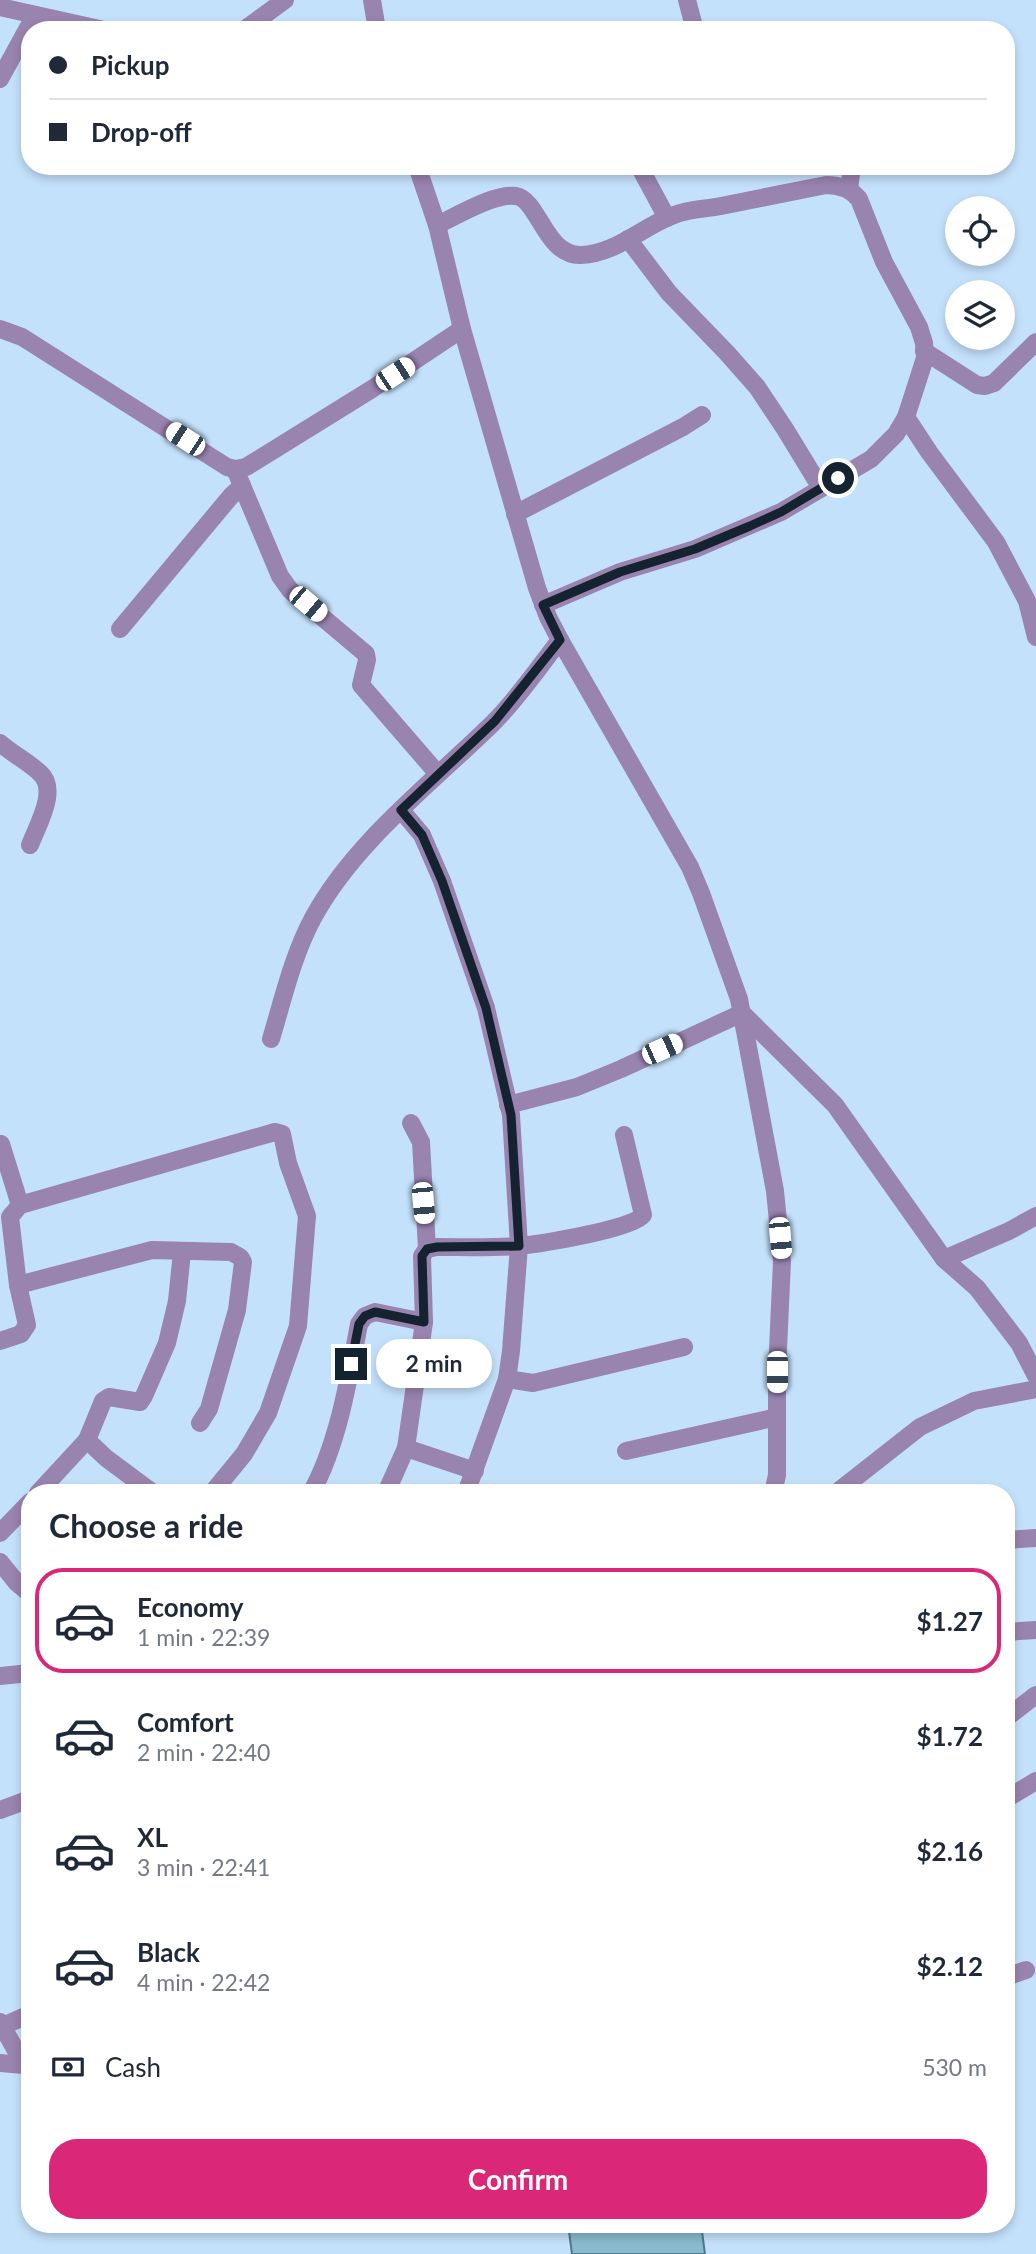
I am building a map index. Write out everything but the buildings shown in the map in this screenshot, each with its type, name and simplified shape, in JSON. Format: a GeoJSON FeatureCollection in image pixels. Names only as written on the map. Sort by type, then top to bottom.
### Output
{"type":"FeatureCollection","features":[{"type":"Feature","properties":{"kind":"street"},"geometry":{"type":"LineString","coordinates":[[256,21],[285,0]]}},
{"type":"Feature","properties":{"kind":"street"},"geometry":{"type":"LineString","coordinates":[[372,0],[376,21]]}},
{"type":"Feature","properties":{"kind":"street"},"geometry":{"type":"LineString","coordinates":[[687,0],[693,21]]}},
{"type":"Feature","properties":{"kind":"street"},"geometry":{"type":"LineString","coordinates":[[0,7],[63,21]]}},
{"type":"Feature","properties":{"kind":"street"},"geometry":{"type":"LineString","coordinates":[[32,21],[35,15]]}},
{"type":"Feature","properties":{"kind":"street"},"geometry":{"type":"LineString","coordinates":[[0,79],[21,41]]}},
{"type":"Feature","properties":{"kind":"street"},"geometry":{"type":"LineString","coordinates":[[420,175],[437,226],[462,329],[543,605],[560,640],[690,867],[742,1013],[775,1191],[782,1261],[776,1484]]}},
{"type":"Feature","properties":{"kind":"street"},"geometry":{"type":"LineString","coordinates":[[644,175],[667,218]]}},
{"type":"Feature","properties":{"kind":"street"},"geometry":{"type":"LineString","coordinates":[[849,190],[851,175]]}},
{"type":"Feature","properties":{"kind":"street"},"geometry":{"type":"LineString","coordinates":[[437,226],[495,199],[515,196],[528,204],[558,246],[580,255],[612,248],[677,214],[826,185],[839,185],[859,199],[884,262],[919,327],[925,358],[906,417],[896,434],[871,459],[781,512],[706,545],[620,572],[543,605]]}},
{"type":"Feature","properties":{"kind":"street"},"geometry":{"type":"LineString","coordinates":[[628,239],[669,293],[757,387],[821,488]]}},
{"type":"Feature","properties":{"kind":"street"},"geometry":{"type":"LineString","coordinates":[[0,329],[22,337],[235,469],[246,467],[372,389],[462,329]]}},
{"type":"Feature","properties":{"kind":"street"},"geometry":{"type":"LineString","coordinates":[[925,351],[977,385],[985,386],[994,383],[1036,342]]}},
{"type":"Feature","properties":{"kind":"street"},"geometry":{"type":"LineString","coordinates":[[515,514],[702,415]]}},
{"type":"Feature","properties":{"kind":"street"},"geometry":{"type":"LineString","coordinates":[[906,417],[935,461],[996,542],[1027,601],[1036,637]]}},
{"type":"Feature","properties":{"kind":"street"},"geometry":{"type":"LineString","coordinates":[[235,469],[280,576],[290,590],[366,654],[361,685],[438,774]]}},
{"type":"Feature","properties":{"kind":"street"},"geometry":{"type":"LineString","coordinates":[[120,629],[231,495],[242,486]]}},
{"type":"Feature","properties":{"kind":"street"},"geometry":{"type":"LineString","coordinates":[[271,1039],[301,943],[313,918],[359,853],[495,721],[560,640]]}},
{"type":"Feature","properties":{"kind":"street"},"geometry":{"type":"LineString","coordinates":[[0,743],[43,775],[47,784],[47,797],[30,845]]}},
{"type":"Feature","properties":{"kind":"street"},"geometry":{"type":"LineString","coordinates":[[401,810],[422,835],[442,881],[486,1008],[511,1115],[519,1246],[511,1351],[507,1379],[470,1484]]}},
{"type":"Feature","properties":{"kind":"street"},"geometry":{"type":"LineString","coordinates":[[508,1105],[577,1087],[742,1013]]}},
{"type":"Feature","properties":{"kind":"street"},"geometry":{"type":"LineString","coordinates":[[742,1013],[835,1105],[944,1259],[978,1288],[1019,1343],[1036,1376]]}},
{"type":"Feature","properties":{"kind":"street"},"geometry":{"type":"LineString","coordinates":[[390,1484],[406,1448],[424,1322],[422,1256],[427,1249],[421,1142],[411,1123]]}},
{"type":"Feature","properties":{"kind":"street"},"geometry":{"type":"LineString","coordinates":[[0,1341],[21,1334],[27,1325],[18,1285],[10,1217],[20,1206],[275,1132],[282,1134],[288,1163],[307,1216],[298,1326],[268,1413],[244,1454],[219,1484]]}},
{"type":"Feature","properties":{"kind":"street"},"geometry":{"type":"LineString","coordinates":[[427,1249],[519,1246],[575,1237],[641,1219],[643,1214],[624,1135]]}},
{"type":"Feature","properties":{"kind":"street"},"geometry":{"type":"LineString","coordinates":[[1,1144],[20,1206]]}},
{"type":"Feature","properties":{"kind":"street"},"geometry":{"type":"LineString","coordinates":[[944,1259],[1009,1231],[1036,1216]]}},
{"type":"Feature","properties":{"kind":"street"},"geometry":{"type":"LineString","coordinates":[[18,1285],[152,1250],[231,1252],[240,1257],[243,1262],[237,1310],[209,1409],[200,1423]]}},
{"type":"Feature","properties":{"kind":"street"},"geometry":{"type":"LineString","coordinates":[[46,1484],[87,1440],[103,1401],[109,1397],[140,1402],[144,1396],[167,1343],[177,1301],[182,1252]]}},
{"type":"Feature","properties":{"kind":"street"},"geometry":{"type":"LineString","coordinates":[[316,1484],[337,1423],[359,1324],[365,1316],[375,1312],[424,1322]]}},
{"type":"Feature","properties":{"kind":"street"},"geometry":{"type":"LineString","coordinates":[[507,1379],[533,1383],[684,1347]]}},
{"type":"Feature","properties":{"kind":"street"},"geometry":{"type":"LineString","coordinates":[[847,1484],[920,1427],[974,1401],[1036,1389]]}},
{"type":"Feature","properties":{"kind":"street"},"geometry":{"type":"LineString","coordinates":[[626,1451],[777,1417]]}},
{"type":"Feature","properties":{"kind":"street"},"geometry":{"type":"LineString","coordinates":[[87,1440],[141,1484]]}},
{"type":"Feature","properties":{"kind":"street"},"geometry":{"type":"LineString","coordinates":[[406,1448],[475,1471]]}},
{"type":"Feature","properties":{"kind":"street"},"geometry":{"type":"LineString","coordinates":[[0,1533],[21,1511]]}},
{"type":"Feature","properties":{"kind":"street"},"geometry":{"type":"LineString","coordinates":[[1015,1540],[1036,1538]]}},
{"type":"Feature","properties":{"kind":"street"},"geometry":{"type":"LineString","coordinates":[[0,1562],[21,1587]]}},
{"type":"Feature","properties":{"kind":"street"},"geometry":{"type":"LineString","coordinates":[[1015,1631],[1036,1630]]}},
{"type":"Feature","properties":{"kind":"street"},"geometry":{"type":"LineString","coordinates":[[0,1676],[21,1674]]}},
{"type":"Feature","properties":{"kind":"street"},"geometry":{"type":"LineString","coordinates":[[1015,1711],[1036,1695]]}},
{"type":"Feature","properties":{"kind":"street"},"geometry":{"type":"LineString","coordinates":[[1015,1794],[1036,1781]]}},
{"type":"Feature","properties":{"kind":"street"},"geometry":{"type":"LineString","coordinates":[[0,1810],[21,1802]]}},
{"type":"Feature","properties":{"kind":"street"},"geometry":{"type":"LineString","coordinates":[[1015,1973],[1026,1970]]}},
{"type":"Feature","properties":{"kind":"street"},"geometry":{"type":"LineString","coordinates":[[21,2017],[1,2024],[21,2057]]}},
{"type":"Feature","properties":{"kind":"street"},"geometry":{"type":"LineString","coordinates":[[0,2063],[21,2066]]}},
{"type":"Feature","properties":{"kind":"route"},"geometry":{"type":"LineString","coordinates":[[351,1364],[359,1324],[365,1316],[375,1312],[424,1322],[422,1256],[427,1249],[519,1246],[511,1115],[486,1008],[442,881],[422,835],[401,810],[495,721],[560,640],[543,605],[620,572],[695,549],[750,526],[781,512],[838,478]]}}]}
